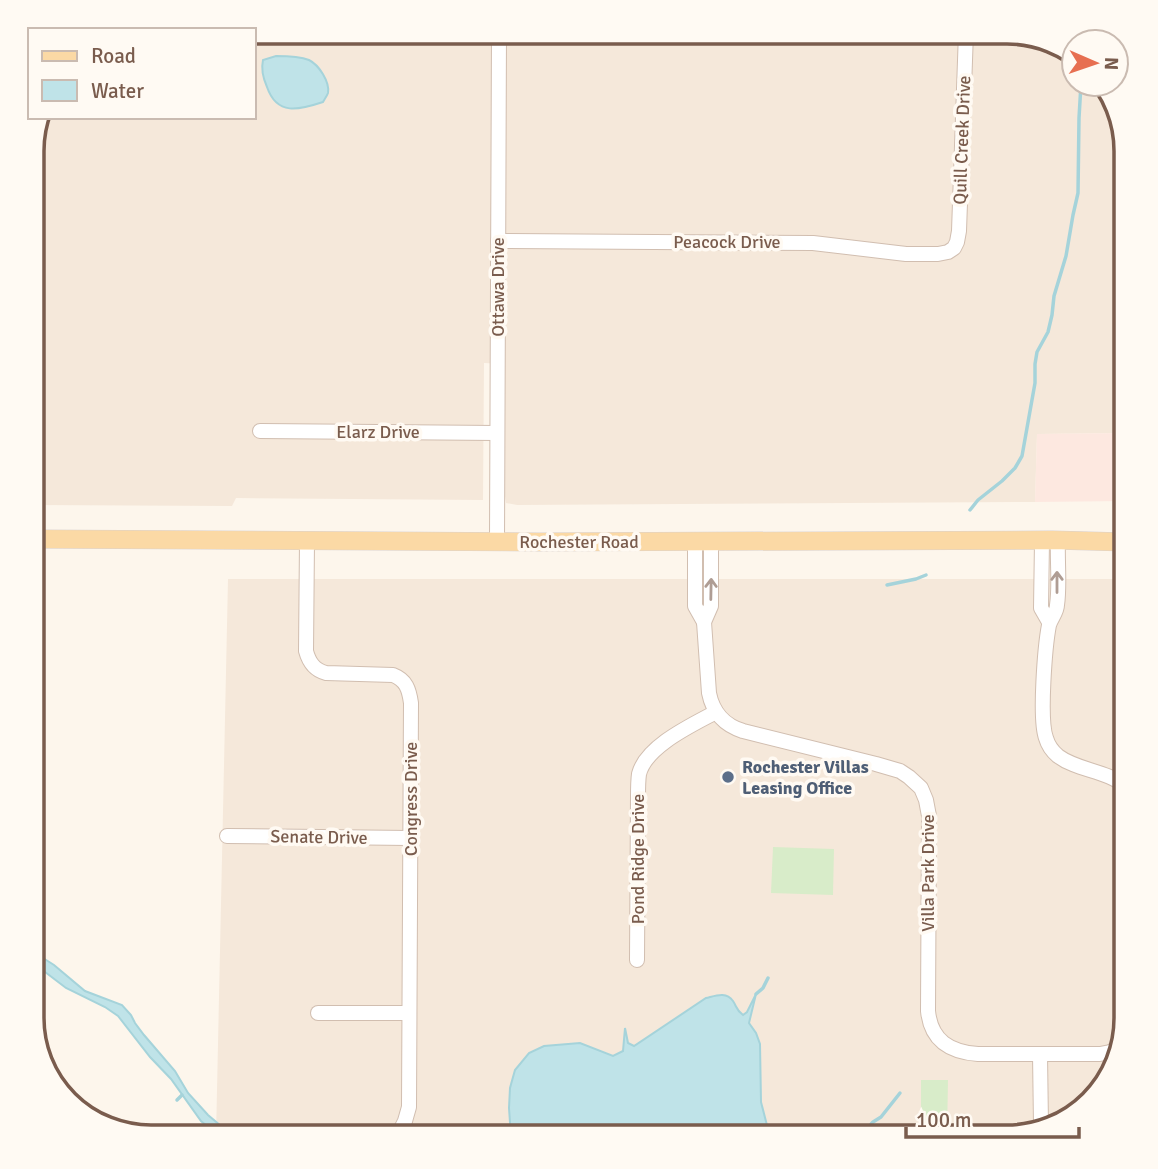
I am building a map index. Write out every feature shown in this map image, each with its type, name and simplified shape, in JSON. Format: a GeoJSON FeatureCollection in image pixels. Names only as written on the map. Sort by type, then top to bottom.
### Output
{"type":"FeatureCollection","features":[{"type":"Feature","properties":{"kind":"main road","name":"Rochester Road"},"geometry":{"type":"LineString","coordinates":[[44,539],[1114,542]]}},
{"type":"Feature","properties":{"kind":"street","name":"Ottawa Drive"},"geometry":{"type":"LineString","coordinates":[[497,541],[499,44]]}},
{"type":"Feature","properties":{"kind":"street","name":"Quill Creek Drive"},"geometry":{"type":"LineString","coordinates":[[954,248],[959,231],[966,44]]}},
{"type":"Feature","properties":{"kind":"street","name":"Peacock Drive"},"geometry":{"type":"LineString","coordinates":[[498,241],[813,243],[886,252],[931,254],[944,254],[954,248]]}},
{"type":"Feature","properties":{"kind":"street","name":"Elarz Drive"},"geometry":{"type":"LineString","coordinates":[[260,431],[497,433]]}},
{"type":"Feature","properties":{"kind":"street"},"geometry":{"type":"LineString","coordinates":[[1050,540],[1058,608],[1049,622],[1043,719],[1046,738],[1058,756],[1114,779]]}},
{"type":"Feature","properties":{"kind":"street","name":"Congress Drive"},"geometry":{"type":"LineString","coordinates":[[307,541],[306,650],[314,667],[326,673],[393,675],[400,678],[408,688],[411,703],[409,1107],[403,1125]]}},
{"type":"Feature","properties":{"kind":"street"},"geometry":{"type":"LineString","coordinates":[[704,541],[695,606],[704,622],[709,693],[716,712]]}},
{"type":"Feature","properties":{"kind":"street","name":"Pond Ridge Drive"},"geometry":{"type":"LineString","coordinates":[[638,960],[639,774],[658,747],[716,712]]}},
{"type":"Feature","properties":{"kind":"street","name":"Villa Park Drive"},"geometry":{"type":"LineString","coordinates":[[716,712],[721,719],[737,729],[900,771],[921,788],[929,816],[930,1027],[939,1040],[963,1052],[1040,1054]]}},
{"type":"Feature","properties":{"kind":"street","name":"Senate Drive"},"geometry":{"type":"LineString","coordinates":[[227,836],[410,838]]}},
{"type":"Feature","properties":{"kind":"street"},"geometry":{"type":"LineString","coordinates":[[318,1013],[409,1013]]}},
{"type":"Feature","properties":{"kind":"street"},"geometry":{"type":"LineString","coordinates":[[1041,1120],[1040,1054],[1108,1052]]}},
{"type":"Feature","properties":{"kind":"shaded area"},"geometry":{"type":"Polygon","coordinates":[[[256,44],[1014,44],[1035,47],[1060,58],[1060,98],[1100,98],[1109,116],[1114,151],[1114,433],[1037,434],[1035,502],[506,503],[503,482],[505,364],[484,363],[483,500],[236,498],[232,506],[44,505],[44,144],[49,119],[256,119],[256,44]]]}},
{"type":"Feature","properties":{"kind":"shaded area"},"geometry":{"type":"Polygon","coordinates":[[[1114,433],[1114,501],[1035,502],[1037,434],[1114,433]]]}},
{"type":"Feature","properties":{"kind":"shaded area"},"geometry":{"type":"Polygon","coordinates":[[[228,579],[1114,579],[1112,1039],[1096,1078],[1078,1099],[1061,1111],[1042,1120],[1007,1125],[216,1125],[228,579]]]}},
{"type":"Feature","properties":{"kind":"green space"},"geometry":{"type":"Polygon","coordinates":[[[773,847],[834,849],[833,895],[771,893],[773,847]]]}},
{"type":"Feature","properties":{"kind":"green space"},"geometry":{"type":"Polygon","coordinates":[[[921,1080],[948,1080],[947,1125],[921,1125],[921,1080]]]}},
{"type":"Feature","properties":{"kind":"water"},"geometry":{"type":"Polygon","coordinates":[[[276,56],[309,60],[316,66],[326,79],[328,89],[323,102],[297,108],[283,107],[277,103],[266,84],[262,67],[263,60],[276,56]]]}},
{"type":"Feature","properties":{"kind":"water"},"geometry":{"type":"Polygon","coordinates":[[[44,959],[85,991],[122,1005],[175,1071],[188,1093],[220,1125],[206,1125],[201,1121],[171,1079],[118,1016],[66,988],[44,971],[44,959]]]}},
{"type":"Feature","properties":{"kind":"water"},"geometry":{"type":"Polygon","coordinates":[[[756,994],[749,1023],[760,1044],[761,1102],[767,1125],[510,1125],[510,1088],[515,1070],[529,1053],[544,1046],[580,1043],[613,1056],[623,1051],[625,1028],[628,1043],[634,1046],[706,998],[720,995],[730,998],[743,1015],[756,994]]]}},
{"type":"Feature","properties":{"kind":"waterway"},"geometry":{"type":"LineString","coordinates":[[970,510],[1015,468],[1022,456],[1035,383],[1037,352],[1048,332],[1078,193],[1080,98]]}},
{"type":"Feature","properties":{"kind":"waterway"},"geometry":{"type":"LineString","coordinates":[[887,585],[926,575]]}},
{"type":"Feature","properties":{"kind":"waterway"},"geometry":{"type":"LineString","coordinates":[[756,994],[768,978]]}},
{"type":"Feature","properties":{"kind":"waterway"},"geometry":{"type":"LineString","coordinates":[[870,1125],[881,1117],[900,1093]]}},
{"type":"Feature","properties":{"kind":"waterway"},"geometry":{"type":"LineString","coordinates":[[177,1100],[182,1095]]}},
{"type":"Feature","properties":{"kind":"place","name":"Rochester Villas Leasing Office"},"geometry":{"type":"Point","coordinates":[728,777]}}]}
